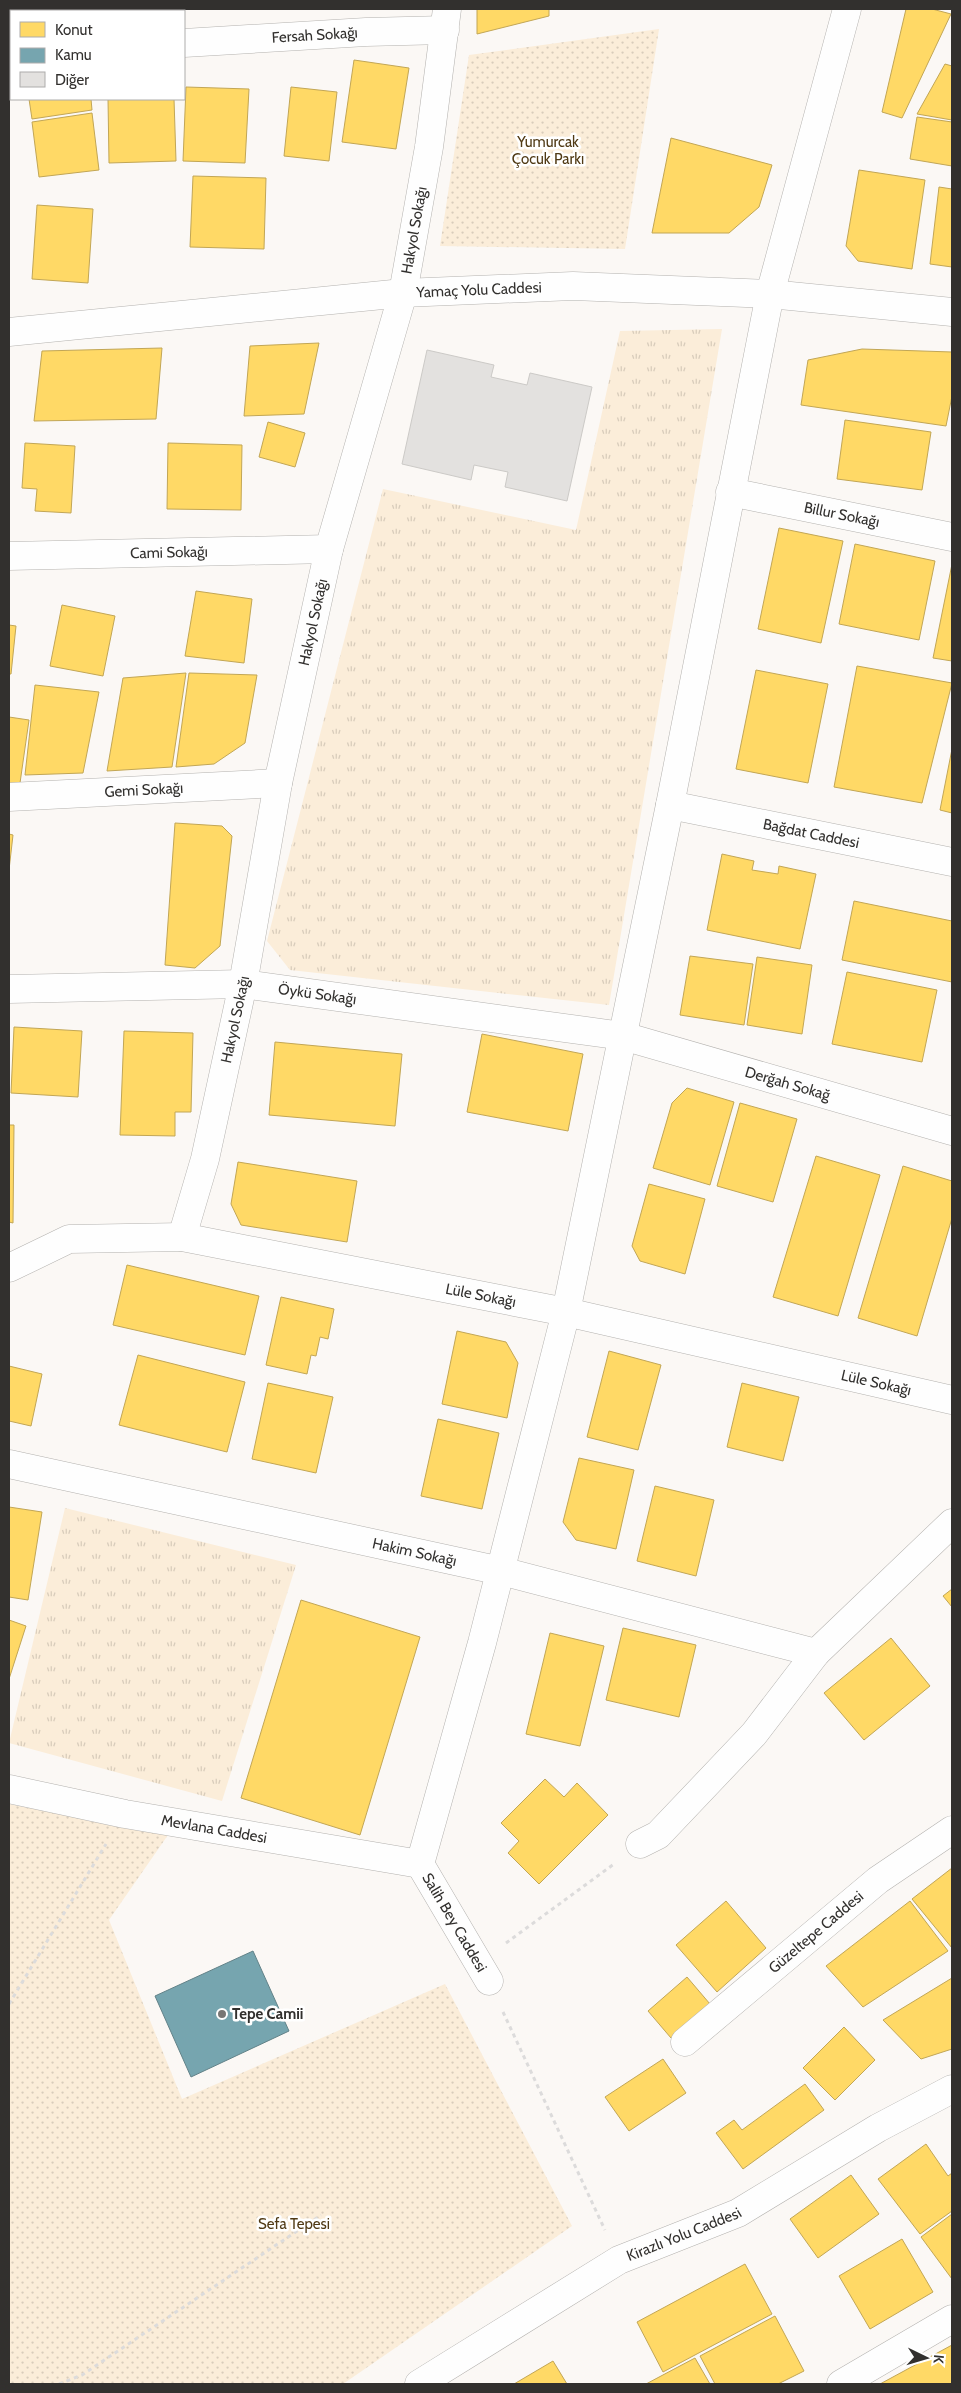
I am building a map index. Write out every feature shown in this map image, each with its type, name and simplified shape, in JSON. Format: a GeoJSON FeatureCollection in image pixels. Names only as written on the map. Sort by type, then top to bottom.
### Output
{"type":"FeatureCollection","features":[{"type":"Feature","properties":{"kind":"street"},"geometry":{"type":"LineString","coordinates":[[420,1864],[501,1571],[566,1312],[670,805],[770,294],[847,9]]}},
{"type":"Feature","properties":{"kind":"street","name":"Fersah Sokağı"},"geometry":{"type":"LineString","coordinates":[[185,43],[366,32],[446,19]]}},
{"type":"Feature","properties":{"kind":"street","name":"Hakyol Sokağı"},"geometry":{"type":"LineString","coordinates":[[182,1237],[205,1159],[243,984],[278,783],[329,549],[403,293],[429,147],[446,19]]}},
{"type":"Feature","properties":{"kind":"street","name":"Yamaç Yolu Caddesi"},"geometry":{"type":"LineString","coordinates":[[9,332],[403,293],[573,286],[770,294],[952,312]]}},
{"type":"Feature","properties":{"kind":"street","name":"Billur Sokağı"},"geometry":{"type":"LineString","coordinates":[[730,492],[952,537]]}},
{"type":"Feature","properties":{"kind":"street","name":"Cami Sokağı"},"geometry":{"type":"LineString","coordinates":[[9,556],[329,549]]}},
{"type":"Feature","properties":{"kind":"street","name":"Gemi Sokağı"},"geometry":{"type":"LineString","coordinates":[[9,797],[278,783]]}},
{"type":"Feature","properties":{"kind":"street","name":"Bağdat Caddesi"},"geometry":{"type":"LineString","coordinates":[[670,805],[952,862]]}},
{"type":"Feature","properties":{"kind":"street","name":"Öykü Sokağı"},"geometry":{"type":"LineString","coordinates":[[9,989],[243,984],[623,1036]]}},
{"type":"Feature","properties":{"kind":"street","name":"Derğah Sokağ"},"geometry":{"type":"LineString","coordinates":[[623,1036],[952,1131]]}},
{"type":"Feature","properties":{"kind":"street","name":"Lüle Sokağı"},"geometry":{"type":"LineString","coordinates":[[9,1268],[69,1239],[182,1237],[566,1312],[952,1400]]}},
{"type":"Feature","properties":{"kind":"street","name":"Hakim Sokağı"},"geometry":{"type":"LineString","coordinates":[[9,1464],[501,1571],[816,1653]]}},
{"type":"Feature","properties":{"kind":"street"},"geometry":{"type":"LineString","coordinates":[[640,1844],[658,1835],[754,1734],[816,1653],[952,1523]]}},
{"type":"Feature","properties":{"kind":"street","name":"Mevlana Caddesi"},"geometry":{"type":"LineString","coordinates":[[9,1789],[125,1814],[420,1864]]}},
{"type":"Feature","properties":{"kind":"street","name":"Güzeltepe Caddesi"},"geometry":{"type":"LineString","coordinates":[[685,2042],[878,1880],[952,1830]]}},
{"type":"Feature","properties":{"kind":"street","name":"Salih Bey Caddesi"},"geometry":{"type":"LineString","coordinates":[[420,1864],[484,1972]]}},
{"type":"Feature","properties":{"kind":"street","name":"Kirazlı Yolu Caddesi"},"geometry":{"type":"LineString","coordinates":[[419,2384],[619,2260],[738,2213],[878,2128],[947,2099]]}},
{"type":"Feature","properties":{"kind":"street"},"geometry":{"type":"LineString","coordinates":[[841,2384],[952,2319]]}},
{"type":"Feature","properties":{"kind":"path"},"geometry":{"type":"LineString","coordinates":[[9,2004],[125,1814]]}},
{"type":"Feature","properties":{"kind":"path"},"geometry":{"type":"LineString","coordinates":[[619,2260],[484,1972],[640,1844]]}},
{"type":"Feature","properties":{"kind":"path"},"geometry":{"type":"LineString","coordinates":[[59,2384],[82,2375],[321,2215]]}},
{"type":"Feature","properties":{"kind":"green space","name":"Yumurcak Çocuk Parkı"},"geometry":{"type":"Polygon","coordinates":[[[659,29],[625,249],[440,246],[469,55],[659,29]]]}},
{"type":"Feature","properties":{"kind":"green space"},"geometry":{"type":"Polygon","coordinates":[[[722,329],[609,1005],[290,970],[267,941],[383,489],[576,530],[620,331],[722,329]]]}},
{"type":"Feature","properties":{"kind":"green space"},"geometry":{"type":"Polygon","coordinates":[[[65,1508],[296,1565],[222,1801],[9,1743],[65,1508]]]}},
{"type":"Feature","properties":{"kind":"green space","name":"Sefa Tepesi"},"geometry":{"type":"Polygon","coordinates":[[[9,1804],[168,1835],[109,1920],[182,2099],[445,1984],[572,2226],[343,2384],[9,2384],[9,1804]]]}},
{"type":"Feature","properties":{"kind":"building: Konut"},"geometry":{"type":"Polygon","coordinates":[[[477,9],[549,9],[549,16],[477,34],[477,9]]]}},
{"type":"Feature","properties":{"kind":"building: Konut"},"geometry":{"type":"Polygon","coordinates":[[[906,9],[932,9],[951,14],[902,118],[882,112],[906,9]]]}},
{"type":"Feature","properties":{"kind":"building: Konut"},"geometry":{"type":"Polygon","coordinates":[[[354,60],[409,68],[396,149],[342,142],[354,60]]]}},
{"type":"Feature","properties":{"kind":"building: Konut"},"geometry":{"type":"Polygon","coordinates":[[[945,64],[952,66],[952,120],[917,114],[945,64]]]}},
{"type":"Feature","properties":{"kind":"building: Konut"},"geometry":{"type":"Polygon","coordinates":[[[186,87],[249,89],[245,163],[183,161],[186,87]]]}},
{"type":"Feature","properties":{"kind":"building: Konut"},"geometry":{"type":"Polygon","coordinates":[[[291,87],[337,92],[329,161],[284,156],[291,87]]]}},
{"type":"Feature","properties":{"kind":"building: Konut"},"geometry":{"type":"Polygon","coordinates":[[[29,100],[91,100],[92,110],[32,119],[29,100]]]}},
{"type":"Feature","properties":{"kind":"building: Konut"},"geometry":{"type":"Polygon","coordinates":[[[108,100],[174,100],[176,161],[109,163],[108,100]]]}},
{"type":"Feature","properties":{"kind":"building: Konut"},"geometry":{"type":"Polygon","coordinates":[[[92,113],[99,170],[39,177],[32,122],[92,113]]]}},
{"type":"Feature","properties":{"kind":"building: Konut"},"geometry":{"type":"Polygon","coordinates":[[[917,117],[952,122],[952,166],[910,159],[917,117]]]}},
{"type":"Feature","properties":{"kind":"building: Konut"},"geometry":{"type":"Polygon","coordinates":[[[671,138],[772,165],[759,207],[729,233],[652,233],[671,138]]]}},
{"type":"Feature","properties":{"kind":"building: Konut"},"geometry":{"type":"Polygon","coordinates":[[[859,170],[925,180],[912,269],[858,261],[846,246],[859,170]]]}},
{"type":"Feature","properties":{"kind":"building: Konut"},"geometry":{"type":"Polygon","coordinates":[[[193,176],[266,178],[264,249],[190,247],[193,176]]]}},
{"type":"Feature","properties":{"kind":"building: Konut"},"geometry":{"type":"Polygon","coordinates":[[[939,187],[952,189],[952,267],[930,264],[939,187]]]}},
{"type":"Feature","properties":{"kind":"building: Konut"},"geometry":{"type":"Polygon","coordinates":[[[37,205],[93,209],[88,283],[32,279],[37,205]]]}},
{"type":"Feature","properties":{"kind":"building: Konut"},"geometry":{"type":"Polygon","coordinates":[[[319,343],[304,414],[244,416],[250,346],[319,343]]]}},
{"type":"Feature","properties":{"kind":"building: Konut"},"geometry":{"type":"Polygon","coordinates":[[[162,348],[156,419],[34,421],[42,351],[162,348]]]}},
{"type":"Feature","properties":{"kind":"building: Konut"},"geometry":{"type":"Polygon","coordinates":[[[862,349],[952,352],[952,396],[946,426],[801,405],[808,360],[862,349]]]}},
{"type":"Feature","properties":{"kind":"building: Konut"},"geometry":{"type":"Polygon","coordinates":[[[845,420],[931,432],[922,490],[837,479],[845,420]]]}},
{"type":"Feature","properties":{"kind":"building: Konut"},"geometry":{"type":"Polygon","coordinates":[[[268,422],[305,433],[295,467],[259,457],[268,422]]]}},
{"type":"Feature","properties":{"kind":"building: Konut"},"geometry":{"type":"Polygon","coordinates":[[[25,443],[75,446],[71,513],[35,511],[37,489],[22,488],[25,443]]]}},
{"type":"Feature","properties":{"kind":"building: Konut"},"geometry":{"type":"Polygon","coordinates":[[[168,443],[242,445],[241,510],[167,509],[168,443]]]}},
{"type":"Feature","properties":{"kind":"building: Konut"},"geometry":{"type":"Polygon","coordinates":[[[779,528],[843,541],[821,643],[758,629],[779,528]]]}},
{"type":"Feature","properties":{"kind":"building: Konut"},"geometry":{"type":"Polygon","coordinates":[[[855,544],[935,561],[919,640],[839,624],[855,544]]]}},
{"type":"Feature","properties":{"kind":"building: Konut"},"geometry":{"type":"Polygon","coordinates":[[[952,564],[952,661],[933,658],[952,564]]]}},
{"type":"Feature","properties":{"kind":"building: Konut"},"geometry":{"type":"Polygon","coordinates":[[[196,591],[252,599],[244,663],[185,656],[196,591]]]}},
{"type":"Feature","properties":{"kind":"building: Konut"},"geometry":{"type":"Polygon","coordinates":[[[62,605],[115,616],[103,676],[50,666],[62,605]]]}},
{"type":"Feature","properties":{"kind":"building: Konut"},"geometry":{"type":"Polygon","coordinates":[[[9,625],[16,626],[11,674],[9,674],[9,625]]]}},
{"type":"Feature","properties":{"kind":"building: Konut"},"geometry":{"type":"Polygon","coordinates":[[[857,666],[952,683],[922,803],[834,787],[857,666]]]}},
{"type":"Feature","properties":{"kind":"building: Konut"},"geometry":{"type":"Polygon","coordinates":[[[756,670],[828,684],[808,783],[736,769],[756,670]]]}},
{"type":"Feature","properties":{"kind":"building: Konut"},"geometry":{"type":"Polygon","coordinates":[[[186,673],[172,767],[107,771],[123,678],[186,673]]]}},
{"type":"Feature","properties":{"kind":"building: Konut"},"geometry":{"type":"Polygon","coordinates":[[[189,673],[257,675],[245,743],[214,764],[176,767],[189,673]]]}},
{"type":"Feature","properties":{"kind":"building: Konut"},"geometry":{"type":"Polygon","coordinates":[[[35,685],[99,692],[83,773],[25,775],[35,685]]]}},
{"type":"Feature","properties":{"kind":"building: Konut"},"geometry":{"type":"Polygon","coordinates":[[[9,717],[29,720],[19,790],[9,788],[9,717]]]}},
{"type":"Feature","properties":{"kind":"building: Konut"},"geometry":{"type":"Polygon","coordinates":[[[952,749],[952,813],[940,810],[952,749]]]}},
{"type":"Feature","properties":{"kind":"building: Konut"},"geometry":{"type":"Polygon","coordinates":[[[175,823],[222,826],[232,836],[220,946],[195,968],[165,965],[175,823]]]}},
{"type":"Feature","properties":{"kind":"building: Konut"},"geometry":{"type":"Polygon","coordinates":[[[9,834],[13,835],[9,870],[9,834]]]}},
{"type":"Feature","properties":{"kind":"building: Konut"},"geometry":{"type":"Polygon","coordinates":[[[722,854],[754,861],[752,870],[778,874],[779,866],[816,874],[800,949],[707,930],[722,854]]]}},
{"type":"Feature","properties":{"kind":"building: Konut"},"geometry":{"type":"Polygon","coordinates":[[[854,901],[952,921],[952,982],[842,960],[854,901]]]}},
{"type":"Feature","properties":{"kind":"building: Konut"},"geometry":{"type":"Polygon","coordinates":[[[690,956],[753,964],[744,1025],[680,1015],[690,956]]]}},
{"type":"Feature","properties":{"kind":"building: Konut"},"geometry":{"type":"Polygon","coordinates":[[[757,957],[812,965],[802,1034],[747,1025],[757,957]]]}},
{"type":"Feature","properties":{"kind":"building: Konut"},"geometry":{"type":"Polygon","coordinates":[[[847,972],[937,990],[922,1062],[832,1044],[847,972]]]}},
{"type":"Feature","properties":{"kind":"building: Konut"},"geometry":{"type":"Polygon","coordinates":[[[14,1027],[82,1031],[78,1097],[11,1093],[14,1027]]]}},
{"type":"Feature","properties":{"kind":"building: Konut"},"geometry":{"type":"Polygon","coordinates":[[[124,1031],[193,1033],[191,1112],[175,1112],[175,1136],[120,1135],[124,1031]]]}},
{"type":"Feature","properties":{"kind":"building: Konut"},"geometry":{"type":"Polygon","coordinates":[[[482,1034],[583,1054],[568,1131],[467,1112],[482,1034]]]}},
{"type":"Feature","properties":{"kind":"building: Konut"},"geometry":{"type":"Polygon","coordinates":[[[275,1042],[402,1054],[395,1126],[269,1115],[275,1042]]]}},
{"type":"Feature","properties":{"kind":"building: Konut"},"geometry":{"type":"Polygon","coordinates":[[[687,1088],[734,1102],[710,1185],[653,1168],[672,1103],[687,1088]]]}},
{"type":"Feature","properties":{"kind":"building: Konut"},"geometry":{"type":"Polygon","coordinates":[[[740,1103],[797,1119],[773,1202],[717,1186],[740,1103]]]}},
{"type":"Feature","properties":{"kind":"building: Konut"},"geometry":{"type":"Polygon","coordinates":[[[9,1125],[14,1125],[13,1223],[9,1222],[9,1125]]]}},
{"type":"Feature","properties":{"kind":"building: Konut"},"geometry":{"type":"Polygon","coordinates":[[[816,1156],[880,1175],[838,1316],[773,1297],[816,1156]]]}},
{"type":"Feature","properties":{"kind":"building: Konut"},"geometry":{"type":"Polygon","coordinates":[[[238,1162],[357,1181],[347,1242],[241,1225],[231,1204],[238,1162]]]}},
{"type":"Feature","properties":{"kind":"building: Konut"},"geometry":{"type":"Polygon","coordinates":[[[903,1166],[952,1181],[952,1218],[917,1336],[858,1318],[903,1166]]]}},
{"type":"Feature","properties":{"kind":"building: Konut"},"geometry":{"type":"Polygon","coordinates":[[[649,1184],[705,1199],[685,1274],[640,1261],[632,1246],[649,1184]]]}},
{"type":"Feature","properties":{"kind":"building: Konut"},"geometry":{"type":"Polygon","coordinates":[[[127,1265],[259,1296],[245,1355],[113,1325],[127,1265]]]}},
{"type":"Feature","properties":{"kind":"building: Konut"},"geometry":{"type":"Polygon","coordinates":[[[281,1297],[334,1309],[328,1339],[320,1337],[316,1356],[311,1355],[307,1374],[266,1365],[281,1297]]]}},
{"type":"Feature","properties":{"kind":"building: Konut"},"geometry":{"type":"Polygon","coordinates":[[[457,1331],[506,1342],[518,1363],[507,1418],[442,1404],[457,1331]]]}},
{"type":"Feature","properties":{"kind":"building: Konut"},"geometry":{"type":"Polygon","coordinates":[[[609,1351],[661,1365],[638,1450],[587,1437],[609,1351]]]}},
{"type":"Feature","properties":{"kind":"building: Konut"},"geometry":{"type":"Polygon","coordinates":[[[138,1355],[245,1382],[227,1452],[119,1425],[138,1355]]]}},
{"type":"Feature","properties":{"kind":"building: Konut"},"geometry":{"type":"Polygon","coordinates":[[[9,1366],[42,1374],[31,1426],[9,1421],[9,1366]]]}},
{"type":"Feature","properties":{"kind":"building: Konut"},"geometry":{"type":"Polygon","coordinates":[[[268,1383],[333,1397],[316,1473],[252,1459],[268,1383]]]}},
{"type":"Feature","properties":{"kind":"building: Konut"},"geometry":{"type":"Polygon","coordinates":[[[742,1383],[799,1397],[783,1461],[727,1447],[742,1383]]]}},
{"type":"Feature","properties":{"kind":"building: Konut"},"geometry":{"type":"Polygon","coordinates":[[[438,1419],[499,1433],[482,1509],[421,1496],[438,1419]]]}},
{"type":"Feature","properties":{"kind":"building: Konut"},"geometry":{"type":"Polygon","coordinates":[[[579,1458],[634,1470],[616,1549],[576,1540],[563,1522],[579,1458]]]}},
{"type":"Feature","properties":{"kind":"building: Konut"},"geometry":{"type":"Polygon","coordinates":[[[655,1486],[714,1500],[696,1576],[637,1561],[655,1486]]]}},
{"type":"Feature","properties":{"kind":"building: Konut"},"geometry":{"type":"Polygon","coordinates":[[[9,1507],[42,1512],[28,1600],[9,1597],[9,1507]]]}},
{"type":"Feature","properties":{"kind":"building: Konut"},"geometry":{"type":"Polygon","coordinates":[[[952,1589],[952,1607],[943,1596],[952,1589]]]}},
{"type":"Feature","properties":{"kind":"building: Konut"},"geometry":{"type":"Polygon","coordinates":[[[301,1600],[420,1637],[360,1835],[241,1798],[301,1600]]]}},
{"type":"Feature","properties":{"kind":"building: Konut"},"geometry":{"type":"Polygon","coordinates":[[[9,1620],[26,1626],[9,1679],[9,1620]]]}},
{"type":"Feature","properties":{"kind":"building: Konut"},"geometry":{"type":"Polygon","coordinates":[[[623,1628],[696,1645],[679,1717],[606,1700],[623,1628]]]}},
{"type":"Feature","properties":{"kind":"building: Konut"},"geometry":{"type":"Polygon","coordinates":[[[550,1633],[604,1646],[580,1746],[526,1734],[550,1633]]]}},
{"type":"Feature","properties":{"kind":"building: Konut"},"geometry":{"type":"Polygon","coordinates":[[[891,1638],[930,1686],[864,1740],[824,1693],[891,1638]]]}},
{"type":"Feature","properties":{"kind":"building: Konut"},"geometry":{"type":"Polygon","coordinates":[[[545,1779],[564,1797],[577,1783],[608,1815],[539,1884],[508,1853],[519,1841],[501,1823],[545,1779]]]}},
{"type":"Feature","properties":{"kind":"building: Konut"},"geometry":{"type":"Polygon","coordinates":[[[952,1868],[952,1948],[912,1899],[952,1868]]]}},
{"type":"Feature","properties":{"kind":"building: Konut"},"geometry":{"type":"Polygon","coordinates":[[[726,1901],[766,1948],[717,1992],[676,1945],[726,1901]]]}},
{"type":"Feature","properties":{"kind":"building: Konut"},"geometry":{"type":"Polygon","coordinates":[[[910,1901],[948,1951],[863,2007],[826,1966],[910,1901]]]}},
{"type":"Feature","properties":{"kind":"building: Konut"},"geometry":{"type":"Polygon","coordinates":[[[687,1977],[710,2004],[671,2038],[648,2011],[687,1977]]]}},
{"type":"Feature","properties":{"kind":"building: Konut"},"geometry":{"type":"Polygon","coordinates":[[[952,1978],[952,2049],[921,2059],[883,2020],[952,1978]]]}},
{"type":"Feature","properties":{"kind":"building: Konut"},"geometry":{"type":"Polygon","coordinates":[[[844,2027],[875,2060],[835,2100],[803,2068],[844,2027]]]}},
{"type":"Feature","properties":{"kind":"building: Konut"},"geometry":{"type":"Polygon","coordinates":[[[663,2059],[686,2093],[629,2131],[605,2097],[663,2059]]]}},
{"type":"Feature","properties":{"kind":"building: Konut"},"geometry":{"type":"Polygon","coordinates":[[[805,2084],[824,2110],[743,2169],[716,2133],[734,2120],[742,2130],[805,2084]]]}},
{"type":"Feature","properties":{"kind":"building: Konut"},"geometry":{"type":"Polygon","coordinates":[[[926,2144],[948,2176],[952,2173],[952,2211],[920,2234],[878,2179],[926,2144]]]}},
{"type":"Feature","properties":{"kind":"building: Konut"},"geometry":{"type":"Polygon","coordinates":[[[851,2175],[879,2214],[818,2258],[790,2219],[851,2175]]]}},
{"type":"Feature","properties":{"kind":"building: Konut"},"geometry":{"type":"Polygon","coordinates":[[[952,2214],[952,2279],[921,2237],[952,2214]]]}},
{"type":"Feature","properties":{"kind":"building: Konut"},"geometry":{"type":"Polygon","coordinates":[[[902,2239],[933,2292],[870,2329],[839,2276],[902,2239]]]}},
{"type":"Feature","properties":{"kind":"building: Konut"},"geometry":{"type":"Polygon","coordinates":[[[745,2264],[772,2314],[663,2372],[637,2322],[745,2264]]]}},
{"type":"Feature","properties":{"kind":"building: Konut"},"geometry":{"type":"Polygon","coordinates":[[[775,2316],[804,2371],[778,2384],[715,2384],[700,2356],[775,2316]]]}},
{"type":"Feature","properties":{"kind":"building: Konut"},"geometry":{"type":"Polygon","coordinates":[[[952,2345],[952,2384],[880,2384],[952,2345]]]}},
{"type":"Feature","properties":{"kind":"building: Konut"},"geometry":{"type":"Polygon","coordinates":[[[695,2358],[710,2384],[646,2384],[661,2376],[695,2358]]]}},
{"type":"Feature","properties":{"kind":"building: Konut"},"geometry":{"type":"Polygon","coordinates":[[[553,2361],[567,2384],[514,2384],[553,2361]]]}},
{"type":"Feature","properties":{"kind":"building: Kamu","name":"Tepe Camii"},"geometry":{"type":"Polygon","coordinates":[[[253,1951],[289,2031],[191,2077],[155,1996],[253,1951]]]}},
{"type":"Feature","properties":{"kind":"building: Diğer"},"geometry":{"type":"Polygon","coordinates":[[[427,350],[494,365],[491,377],[527,385],[530,373],[592,387],[567,501],[505,487],[508,472],[474,465],[471,480],[402,464],[427,350]]]}},
{"type":"Feature","properties":{"kind":"place","name":"Tepe Camii"},"geometry":{"type":"Point","coordinates":[222,2014]}}]}
